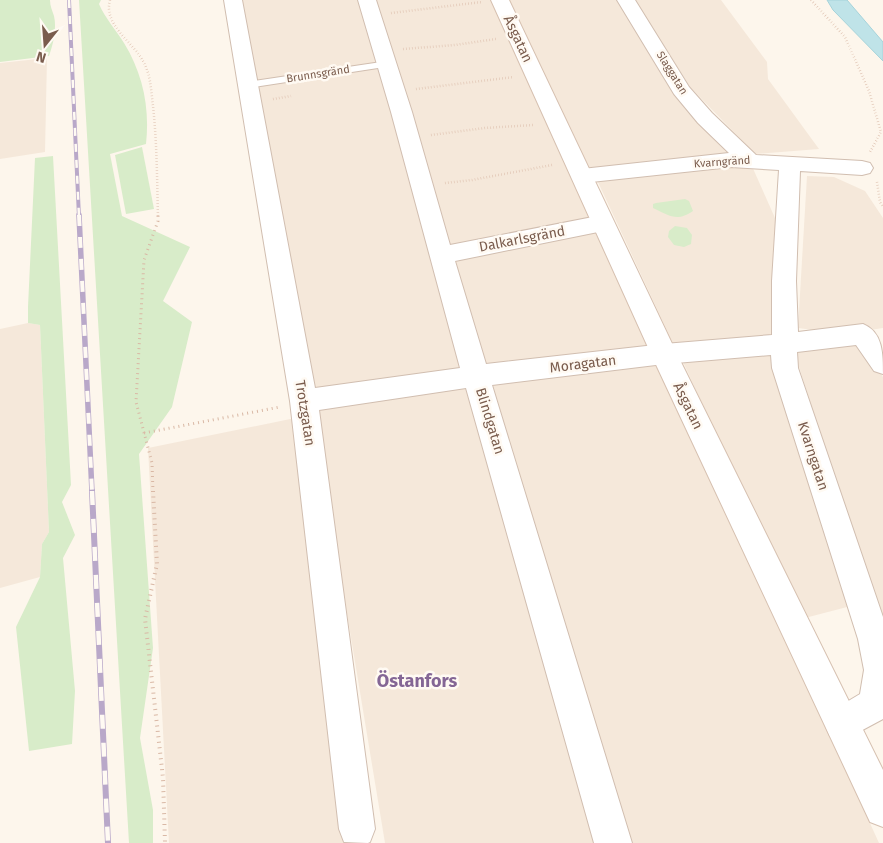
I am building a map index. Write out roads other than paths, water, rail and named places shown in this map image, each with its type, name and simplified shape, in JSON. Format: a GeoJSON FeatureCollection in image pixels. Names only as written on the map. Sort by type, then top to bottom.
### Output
{"type":"FeatureCollection","features":[{"type":"Feature","properties":{"kind":"street","name":"Trotzgatan"},"geometry":{"type":"LineString","coordinates":[[233,0],[304,401],[357,829]]}},
{"type":"Feature","properties":{"kind":"street","name":"Åsgatan"},"geometry":{"type":"LineString","coordinates":[[500,0],[664,354],[883,809]]}},
{"type":"Feature","properties":{"kind":"street","name":"Slaggatan"},"geometry":{"type":"LineString","coordinates":[[626,0],[681,90],[705,118],[750,160]]}},
{"type":"Feature","properties":{"kind":"street","name":"Blindgatan"},"geometry":{"type":"LineString","coordinates":[[376,7],[393,57],[396,92],[441,255],[613,843]]}},
{"type":"Feature","properties":{"kind":"street","name":"Kvarngränd"},"geometry":{"type":"LineString","coordinates":[[579,169],[732,160],[868,168]]}},
{"type":"Feature","properties":{"kind":"street","name":"Kvarngatan"},"geometry":{"type":"LineString","coordinates":[[790,163],[784,287],[786,331],[783,344],[785,368],[874,639],[881,670],[880,690],[872,706],[842,724]]}},
{"type":"Feature","properties":{"kind":"street","name":"Dalkarlsgränd"},"geometry":{"type":"LineString","coordinates":[[441,255],[603,222]]}},
{"type":"Feature","properties":{"kind":"street","name":"Moragatan"},"geometry":{"type":"LineString","coordinates":[[304,401],[476,376],[664,354],[783,344],[863,334],[883,364]]}},
{"type":"Feature","properties":{"kind":"lane","name":"Brunnsgränd"},"geometry":{"type":"LineString","coordinates":[[248,85],[393,57]]}},
{"type":"Feature","properties":{"kind":"water"},"geometry":{"type":"Polygon","coordinates":[[[827,0],[847,0],[883,42],[883,61],[833,10],[827,0]]]}},
{"type":"Feature","properties":{"kind":"railway"},"geometry":{"type":"LineString","coordinates":[[69,0],[79,217]]}},
{"type":"Feature","properties":{"kind":"railway"},"geometry":{"type":"LineString","coordinates":[[79,215],[92,492]]}},
{"type":"Feature","properties":{"kind":"railway"},"geometry":{"type":"LineString","coordinates":[[92,491],[108,843]]}},
{"type":"Feature","properties":{"kind":"district","name":"Östanfors"},"geometry":{"type":"Point","coordinates":[417,681]}}]}
